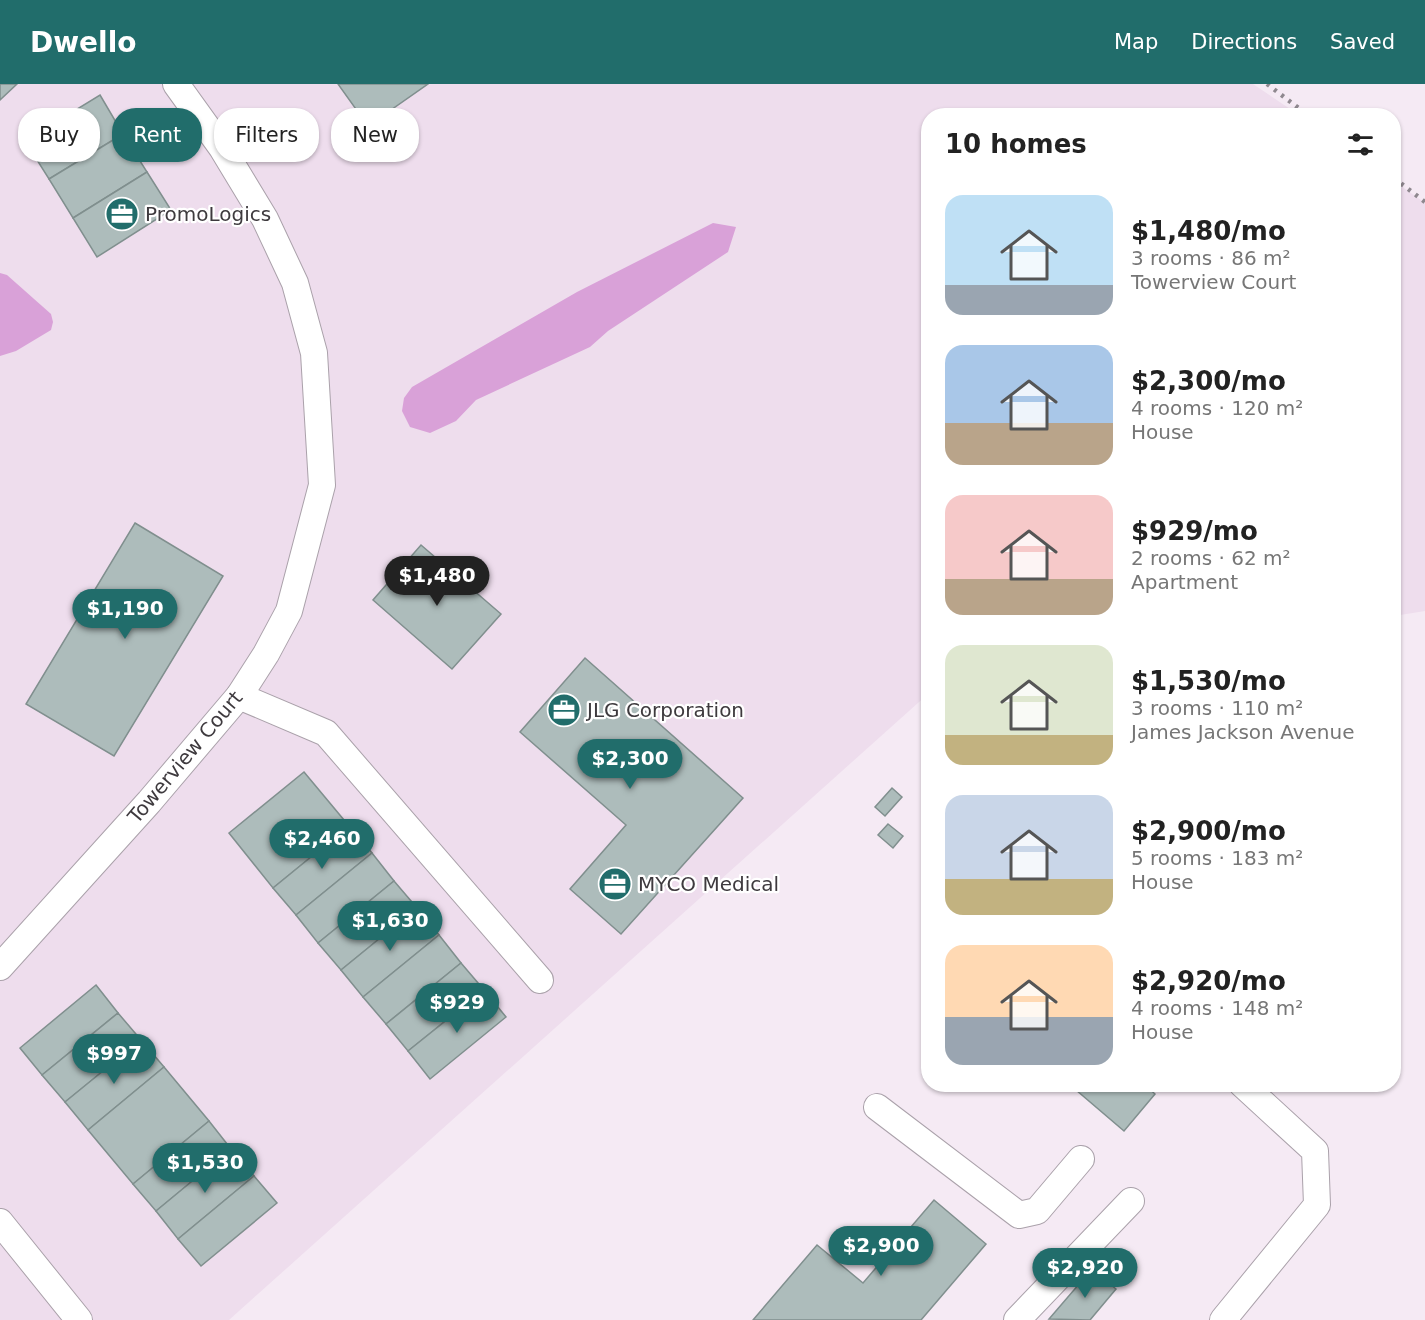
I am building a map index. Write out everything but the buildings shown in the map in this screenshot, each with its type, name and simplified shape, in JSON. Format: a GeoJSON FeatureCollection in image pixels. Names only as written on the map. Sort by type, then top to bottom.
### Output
{"type":"FeatureCollection","features":[{"type":"Feature","properties":{"kind":"street","name":"Towerview Court"},"geometry":{"type":"LineString","coordinates":[[0,967],[157,793],[239,696],[289,612],[321,485],[314,354],[295,283],[265,219],[222,148],[176,84]]}},
{"type":"Feature","properties":{"kind":"street"},"geometry":{"type":"LineString","coordinates":[[239,696],[326,733],[540,980]]}},
{"type":"Feature","properties":{"kind":"street"},"geometry":{"type":"LineString","coordinates":[[1222,1320],[1317,1205],[1315,1150],[1251,1092]]}},
{"type":"Feature","properties":{"kind":"street"},"geometry":{"type":"LineString","coordinates":[[877,1107],[1018,1215],[1037,1211],[1082,1159]]}},
{"type":"Feature","properties":{"kind":"street"},"geometry":{"type":"LineString","coordinates":[[1017,1320],[1131,1200]]}},
{"type":"Feature","properties":{"kind":"street"},"geometry":{"type":"LineString","coordinates":[[0,1222],[79,1320]]}},
{"type":"Feature","properties":{"kind":"shaded area"},"geometry":{"type":"Polygon","coordinates":[[[0,84],[1253,84],[1289,108],[921,108],[921,700],[229,1320],[0,1320],[0,84]]]}},
{"type":"Feature","properties":{"kind":"shaded area"},"geometry":{"type":"Polygon","coordinates":[[[1401,186],[1425,203],[1425,611],[1401,615],[1401,186]]]}},
{"type":"Feature","properties":{"kind":"shaded area"},"geometry":{"type":"Polygon","coordinates":[[[713,223],[736,227],[728,252],[608,331],[590,347],[476,400],[456,421],[430,433],[410,427],[402,411],[404,398],[412,387],[577,292],[713,223]]]}},
{"type":"Feature","properties":{"kind":"shaded area"},"geometry":{"type":"Polygon","coordinates":[[[0,273],[7,275],[51,314],[53,322],[51,330],[16,351],[0,356],[0,273]]]}},
{"type":"Feature","properties":{"kind":"railway"},"geometry":{"type":"LineString","coordinates":[[1267,84],[1298,108]]}},
{"type":"Feature","properties":{"kind":"railway"},"geometry":{"type":"LineString","coordinates":[[1401,183],[1425,202]]}},
{"type":"Feature","properties":{"kind":"place","name":"PromoLogics"},"geometry":{"type":"Point","coordinates":[122,214]}},
{"type":"Feature","properties":{"kind":"place","name":"JLG Corporation"},"geometry":{"type":"Point","coordinates":[564,710]}},
{"type":"Feature","properties":{"kind":"place","name":"MYCO Medical"},"geometry":{"type":"Point","coordinates":[615,884]}}]}
